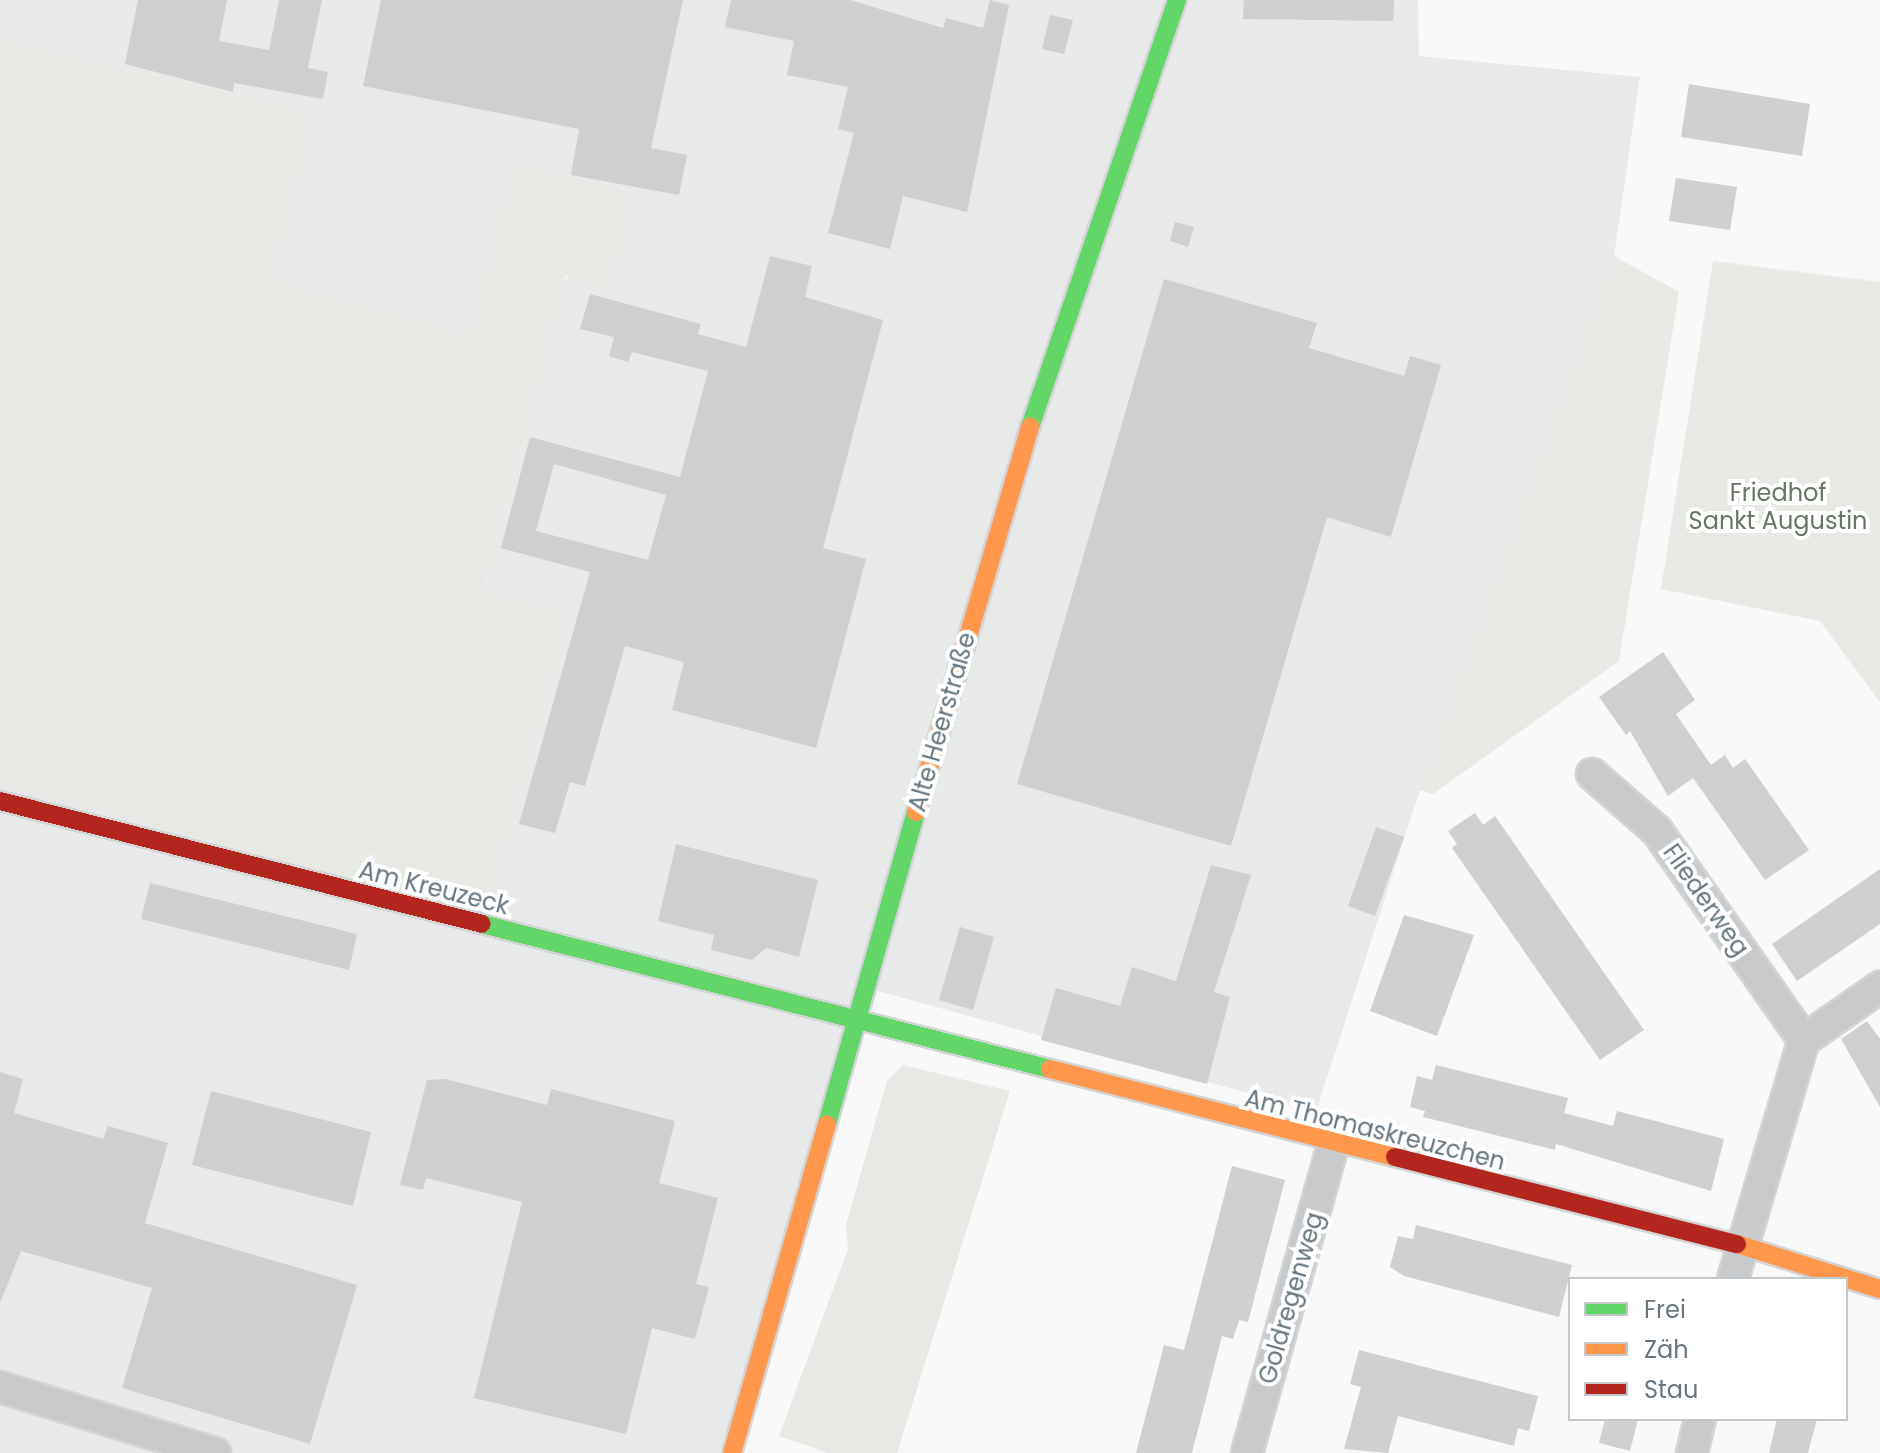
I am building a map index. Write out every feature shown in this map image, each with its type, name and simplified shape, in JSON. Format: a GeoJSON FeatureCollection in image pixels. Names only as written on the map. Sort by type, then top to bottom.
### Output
{"type":"FeatureCollection","features":[{"type":"Feature","properties":{"kind":"street","name":"Alte Heerstraße"},"geometry":{"type":"LineString","coordinates":[[732,1453],[1020,454],[1168,3]]}},
{"type":"Feature","properties":{"kind":"street","name":"Fliederweg"},"geometry":{"type":"LineString","coordinates":[[1592,774],[1657,831],[1804,1040]]}},
{"type":"Feature","properties":{"kind":"street","name":"Am Kreuzeck"},"geometry":{"type":"LineString","coordinates":[[0,801],[856,1023]]}},
{"type":"Feature","properties":{"kind":"street"},"geometry":{"type":"LineString","coordinates":[[1733,1277],[1804,1040],[1880,987]]}},
{"type":"Feature","properties":{"kind":"street","name":"Am Thomaskreuzchen"},"geometry":{"type":"LineString","coordinates":[[856,1023],[1741,1245],[1842,1277]]}},
{"type":"Feature","properties":{"kind":"street","name":"Goldregenweg"},"geometry":{"type":"LineString","coordinates":[[1247,1453],[1334,1142]]}},
{"type":"Feature","properties":{"kind":"street","name":"Am Thomaskreuzchen"},"geometry":{"type":"LineString","coordinates":[[1848,1279],[1880,1289]]}},
{"type":"Feature","properties":{"kind":"street"},"geometry":{"type":"LineString","coordinates":[[0,1387],[215,1453]]}},
{"type":"Feature","properties":{"kind":"street"},"geometry":{"type":"LineString","coordinates":[[1692,1453],[1700,1421]]}},
{"type":"Feature","properties":{"kind":"shaded area"},"geometry":{"type":"Polygon","coordinates":[[[0,0],[1418,0],[1419,56],[1640,77],[1614,256],[1414,808],[1316,1112],[871,989],[740,1453],[0,1453],[0,784],[570,614],[484,592],[525,433],[459,414],[633,194],[513,163],[470,335],[271,280],[312,111],[0,40],[0,0]]]}},
{"type":"Feature","properties":{"kind":"green space"},"geometry":{"type":"Polygon","coordinates":[[[0,40],[312,111],[272,280],[469,335],[513,163],[634,193],[608,288],[566,275],[484,591],[570,614],[484,916],[0,784],[0,40]]]}},
{"type":"Feature","properties":{"kind":"green space"},"geometry":{"type":"Polygon","coordinates":[[[1114,85],[1122,90],[1003,447],[996,444],[1011,395],[1114,85]]]}},
{"type":"Feature","properties":{"kind":"green space"},"geometry":{"type":"Polygon","coordinates":[[[1614,256],[1679,292],[1619,661],[1433,794],[1420,790],[1614,256]]]}},
{"type":"Feature","properties":{"kind":"green space","name":"Friedhof Sankt Augustin"},"geometry":{"type":"Polygon","coordinates":[[[1713,261],[1880,282],[1880,702],[1820,621],[1661,589],[1713,261]]]}},
{"type":"Feature","properties":{"kind":"green space"},"geometry":{"type":"Polygon","coordinates":[[[1038,472],[1042,480],[963,753],[957,751],[1038,472]]]}},
{"type":"Feature","properties":{"kind":"green space"},"geometry":{"type":"Polygon","coordinates":[[[962,497],[877,786],[952,503],[962,497]]]}},
{"type":"Feature","properties":{"kind":"green space"},"geometry":{"type":"Polygon","coordinates":[[[976,504],[985,507],[852,965],[845,965],[976,504]]]}},
{"type":"Feature","properties":{"kind":"green space"},"geometry":{"type":"Polygon","coordinates":[[[836,908],[844,910],[822,961],[836,908]]]}},
{"type":"Feature","properties":{"kind":"green space"},"geometry":{"type":"Polygon","coordinates":[[[903,1065],[1010,1091],[897,1453],[829,1453],[779,1436],[848,1249],[846,1225],[887,1081],[903,1065]]]}},
{"type":"Feature","properties":{"kind":"building"},"geometry":{"type":"Polygon","coordinates":[[[138,0],[227,0],[219,41],[269,50],[279,0],[322,0],[308,68],[328,72],[323,99],[234,83],[233,92],[125,64],[138,0]]]}},
{"type":"Feature","properties":{"kind":"building"},"geometry":{"type":"Polygon","coordinates":[[[381,0],[683,0],[651,148],[687,155],[679,195],[571,175],[579,129],[363,86],[381,0]]]}},
{"type":"Feature","properties":{"kind":"building"},"geometry":{"type":"Polygon","coordinates":[[[731,0],[850,0],[943,28],[946,18],[983,28],[990,0],[1009,5],[967,212],[903,196],[890,249],[828,233],[854,133],[838,129],[848,87],[787,75],[794,41],[725,27],[731,0]]]}},
{"type":"Feature","properties":{"kind":"building"},"geometry":{"type":"Polygon","coordinates":[[[1244,0],[1394,0],[1393,21],[1243,19],[1244,0]]]}},
{"type":"Feature","properties":{"kind":"building"},"geometry":{"type":"Polygon","coordinates":[[[1050,15],[1073,20],[1064,54],[1042,49],[1050,15]]]}},
{"type":"Feature","properties":{"kind":"building"},"geometry":{"type":"Polygon","coordinates":[[[1689,84],[1810,104],[1802,156],[1681,137],[1689,84]]]}},
{"type":"Feature","properties":{"kind":"building"},"geometry":{"type":"Polygon","coordinates":[[[1676,178],[1737,187],[1730,230],[1669,221],[1676,178]]]}},
{"type":"Feature","properties":{"kind":"building"},"geometry":{"type":"Polygon","coordinates":[[[1175,222],[1194,227],[1188,247],[1170,241],[1175,222]]]}},
{"type":"Feature","properties":{"kind":"building"},"geometry":{"type":"Polygon","coordinates":[[[770,256],[812,266],[805,297],[883,320],[823,548],[866,559],[816,748],[672,710],[684,662],[625,646],[585,786],[570,782],[555,833],[519,824],[590,572],[501,548],[530,437],[680,477],[708,371],[632,352],[628,362],[609,356],[614,337],[580,329],[590,294],[701,324],[698,334],[746,347],[770,256]],[[554,464],[536,531],[648,560],[666,495],[554,464]]]}},
{"type":"Feature","properties":{"kind":"building"},"geometry":{"type":"Polygon","coordinates":[[[1164,279],[1317,323],[1309,348],[1404,376],[1410,356],[1441,365],[1391,537],[1327,517],[1231,846],[1017,784],[1164,279]]]}},
{"type":"Feature","properties":{"kind":"building"},"geometry":{"type":"Polygon","coordinates":[[[1663,652],[1695,700],[1676,714],[1711,765],[1725,755],[1733,768],[1745,759],[1809,850],[1765,880],[1693,778],[1668,796],[1630,731],[1626,735],[1599,697],[1663,652]]]}},
{"type":"Feature","properties":{"kind":"building"},"geometry":{"type":"Polygon","coordinates":[[[1475,813],[1483,825],[1495,816],[1644,1030],[1600,1060],[1452,848],[1457,844],[1448,831],[1475,813]]]}},
{"type":"Feature","properties":{"kind":"building"},"geometry":{"type":"Polygon","coordinates":[[[1376,827],[1404,837],[1375,916],[1348,906],[1376,827]]]}},
{"type":"Feature","properties":{"kind":"building"},"geometry":{"type":"Polygon","coordinates":[[[676,844],[818,880],[799,957],[766,948],[752,960],[711,950],[714,935],[658,921],[676,844]]]}},
{"type":"Feature","properties":{"kind":"building"},"geometry":{"type":"Polygon","coordinates":[[[1211,865],[1251,875],[1214,992],[1230,997],[1207,1084],[1041,1040],[1056,988],[1120,1006],[1132,967],[1176,981],[1211,865]]]}},
{"type":"Feature","properties":{"kind":"building"},"geometry":{"type":"Polygon","coordinates":[[[1880,869],[1880,924],[1797,981],[1772,944],[1880,869]]]}},
{"type":"Feature","properties":{"kind":"building"},"geometry":{"type":"Polygon","coordinates":[[[150,883],[357,934],[349,970],[141,919],[150,883]]]}},
{"type":"Feature","properties":{"kind":"building"},"geometry":{"type":"Polygon","coordinates":[[[1404,915],[1474,935],[1437,1036],[1370,1011],[1404,915]]]}},
{"type":"Feature","properties":{"kind":"building"},"geometry":{"type":"Polygon","coordinates":[[[960,927],[994,937],[973,1010],[939,1000],[960,927]]]}},
{"type":"Feature","properties":{"kind":"building"},"geometry":{"type":"Polygon","coordinates":[[[1867,1021],[1880,1039],[1880,1107],[1841,1039],[1867,1021]]]}},
{"type":"Feature","properties":{"kind":"building"},"geometry":{"type":"Polygon","coordinates":[[[1436,1065],[1568,1098],[1564,1113],[1613,1126],[1617,1111],[1724,1139],[1711,1191],[1556,1144],[1555,1150],[1423,1117],[1425,1111],[1410,1107],[1417,1076],[1432,1080],[1436,1065]]]}},
{"type":"Feature","properties":{"kind":"building"},"geometry":{"type":"Polygon","coordinates":[[[0,1072],[23,1079],[14,1113],[103,1139],[108,1126],[168,1143],[145,1223],[357,1285],[310,1444],[122,1388],[152,1288],[21,1251],[0,1303],[0,1072]]]}},
{"type":"Feature","properties":{"kind":"building"},"geometry":{"type":"Polygon","coordinates":[[[445,1079],[547,1105],[551,1089],[675,1121],[659,1183],[718,1198],[696,1284],[709,1287],[695,1339],[652,1328],[626,1434],[474,1398],[522,1202],[426,1178],[423,1190],[400,1185],[427,1080],[445,1079]]]}},
{"type":"Feature","properties":{"kind":"building"},"geometry":{"type":"Polygon","coordinates":[[[211,1091],[371,1132],[353,1206],[192,1165],[211,1091]]]}},
{"type":"Feature","properties":{"kind":"building"},"geometry":{"type":"Polygon","coordinates":[[[1232,1166],[1285,1180],[1248,1322],[1239,1320],[1233,1339],[1222,1336],[1192,1453],[1136,1453],[1164,1345],[1184,1350],[1232,1166]]]}},
{"type":"Feature","properties":{"kind":"building"},"geometry":{"type":"Polygon","coordinates":[[[1416,1225],[1572,1265],[1559,1317],[1404,1276],[1390,1267],[1398,1236],[1413,1239],[1416,1225]]]}},
{"type":"Feature","properties":{"kind":"building"},"geometry":{"type":"Polygon","coordinates":[[[1359,1350],[1538,1396],[1529,1431],[1518,1428],[1514,1446],[1398,1416],[1388,1453],[1344,1449],[1361,1387],[1350,1384],[1359,1350]]]}},
{"type":"Feature","properties":{"kind":"building"},"geometry":{"type":"Polygon","coordinates":[[[1604,1421],[1638,1421],[1630,1451],[1599,1443],[1604,1421]]]}},
{"type":"Feature","properties":{"kind":"building"},"geometry":{"type":"Polygon","coordinates":[[[1777,1421],[1816,1421],[1808,1453],[1769,1453],[1777,1421]]]}},
{"type":"Feature","properties":{"kind":"traffic: fast"},"geometry":{"type":"LineString","coordinates":[[1030,427],[1177,0]]}},
{"type":"Feature","properties":{"kind":"traffic: fast"},"geometry":{"type":"LineString","coordinates":[[827,1124],[916,812]]}},
{"type":"Feature","properties":{"kind":"traffic: fast"},"geometry":{"type":"LineString","coordinates":[[482,924],[1050,1069]]}},
{"type":"Feature","properties":{"kind":"traffic: slow"},"geometry":{"type":"LineString","coordinates":[[916,812],[1030,427]]}},
{"type":"Feature","properties":{"kind":"traffic: slow"},"geometry":{"type":"LineString","coordinates":[[1050,1069],[1395,1157]]}},
{"type":"Feature","properties":{"kind":"traffic: slow"},"geometry":{"type":"LineString","coordinates":[[732,1453],[827,1124]]}},
{"type":"Feature","properties":{"kind":"traffic: slow"},"geometry":{"type":"LineString","coordinates":[[1737,1244],[1842,1277]]}},
{"type":"Feature","properties":{"kind":"traffic: slow"},"geometry":{"type":"LineString","coordinates":[[1848,1279],[1880,1289]]}},
{"type":"Feature","properties":{"kind":"traffic: jam"},"geometry":{"type":"LineString","coordinates":[[0,801],[482,924]]}},
{"type":"Feature","properties":{"kind":"traffic: jam"},"geometry":{"type":"LineString","coordinates":[[1395,1157],[1737,1244]]}}]}
